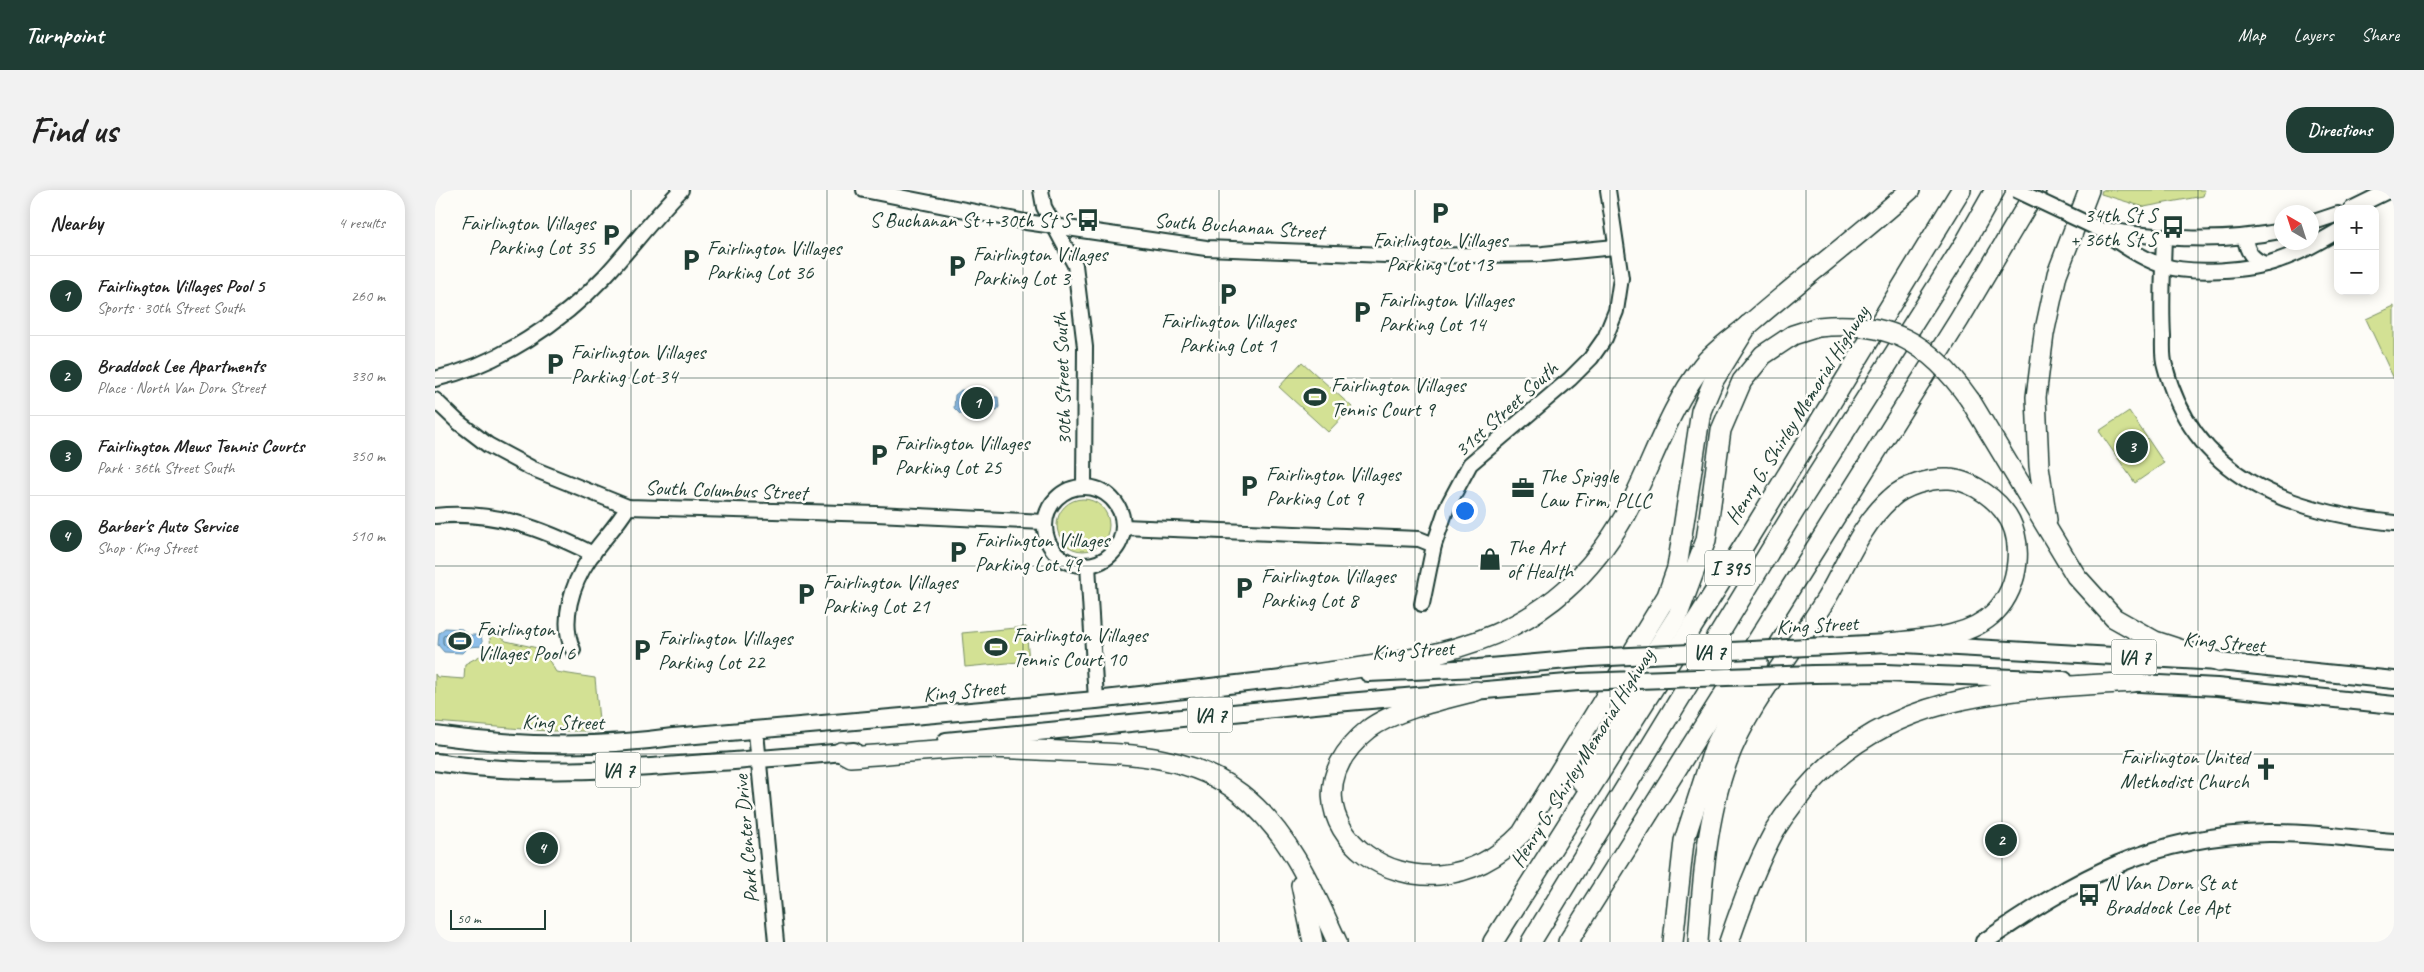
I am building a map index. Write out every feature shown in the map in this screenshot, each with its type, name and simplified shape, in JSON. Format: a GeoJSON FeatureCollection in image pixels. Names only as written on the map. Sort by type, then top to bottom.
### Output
{"type":"FeatureCollection","features":[{"type":"Feature","properties":{"kind":"highway"},"geometry":{"type":"LineString","coordinates":[[1286,678],[1369,667],[1449,651],[1499,634],[1539,611],[1570,586],[1598,557],[1626,512],[1671,412],[1703,365],[1910,190]]}},
{"type":"Feature","properties":{"kind":"highway","name":"Henry G. Shirley Memorial Highway"},"geometry":{"type":"LineString","coordinates":[[1493,942],[1751,534],[1961,190]]}},
{"type":"Feature","properties":{"kind":"highway"},"geometry":{"type":"LineString","coordinates":[[1531,942],[1696,669],[1967,241],[1995,190]]}},
{"type":"Feature","properties":{"kind":"highway"},"geometry":{"type":"LineString","coordinates":[[1568,942],[1959,320],[2036,190]]}},
{"type":"Feature","properties":{"kind":"highway"},"geometry":{"type":"LineString","coordinates":[[2049,531],[2039,466],[2037,388],[2043,334],[2057,274],[2089,190]]}},
{"type":"Feature","properties":{"kind":"highway"},"geometry":{"type":"LineString","coordinates":[[1515,906],[1619,709],[1678,615],[1706,540],[1721,430],[1742,381],[1763,355],[1793,335],[1818,327],[1847,324],[1895,333],[1924,349],[1953,377],[1970,400],[2076,576],[2114,618],[2155,641],[2219,662]]}},
{"type":"Feature","properties":{"kind":"highway"},"geometry":{"type":"LineString","coordinates":[[1455,889],[1487,873],[1512,847],[1667,596],[1677,568],[1701,411],[1714,380],[1748,325]]}},
{"type":"Feature","properties":{"kind":"highway"},"geometry":{"type":"LineString","coordinates":[[1698,942],[1714,807],[1727,762],[1749,716],[1826,598],[1865,528],[1891,498],[1924,482],[1950,478],[1972,486],[1989,496],[2005,511],[2011,525],[2018,556],[2016,574],[2009,592],[1995,612],[1971,627],[1944,637],[1887,642]]}},
{"type":"Feature","properties":{"kind":"highway"},"geometry":{"type":"LineString","coordinates":[[1673,942],[1684,841],[1714,748],[1813,553]]}},
{"type":"Feature","properties":{"kind":"highway"},"geometry":{"type":"LineString","coordinates":[[1729,942],[1763,854],[1786,813],[1809,785],[1840,755],[1878,729],[1922,710],[1966,698],[2043,688],[2133,682]]}},
{"type":"Feature","properties":{"kind":"highway"},"geometry":{"type":"LineString","coordinates":[[1372,878],[1353,860],[1344,844],[1335,816],[1333,801],[1334,783],[1343,761],[1357,741],[1381,722],[1428,704],[1476,691]]}},
{"type":"Feature","properties":{"kind":"highway"},"geometry":{"type":"LineString","coordinates":[[841,752],[851,757],[975,748],[1134,754],[1165,759],[1203,771],[1240,794],[1256,807],[1287,846],[1306,875],[1337,942]]}},
{"type":"Feature","properties":{"kind":"highway"},"geometry":{"type":"LineString","coordinates":[[1287,846],[1302,888],[1313,942]]}},
{"type":"Feature","properties":{"kind":"main road","name":"King Street"},"geometry":{"type":"LineString","coordinates":[[435,735],[481,742],[621,744],[673,737],[757,732],[1096,700],[1286,678],[1478,668],[1590,658],[1887,642],[2219,662],[2394,680]]}},
{"type":"Feature","properties":{"kind":"main road","name":"VA 7"},"geometry":{"type":"LineString","coordinates":[[435,762],[477,767],[550,771],[623,770],[841,752],[1098,725],[1578,682],[1814,674],[1885,673],[2133,682],[2217,687],[2394,705]]}},
{"type":"Feature","properties":{"kind":"main road"},"geometry":{"type":"LineString","coordinates":[[1984,942],[2033,908],[2089,876],[2121,862],[2182,843],[2203,839],[2270,833],[2394,842]]}},
{"type":"Feature","properties":{"kind":"street"},"geometry":{"type":"LineString","coordinates":[[435,379],[499,356],[559,318],[605,277],[681,190]]}},
{"type":"Feature","properties":{"kind":"street","name":"South Buchanan Street"},"geometry":{"type":"LineString","coordinates":[[864,190],[951,208],[1206,248],[1372,254],[1543,254],[1615,247]]}},
{"type":"Feature","properties":{"kind":"street","name":"30th Street South"},"geometry":{"type":"LineString","coordinates":[[1041,190],[1044,207],[1052,225],[1075,265],[1085,347],[1084,486]]}},
{"type":"Feature","properties":{"kind":"street","name":"31st Street South"},"geometry":{"type":"LineString","coordinates":[[1422,604],[1433,545],[1451,499],[1470,464],[1570,379],[1591,358],[1605,338],[1616,311],[1621,278],[1608,190]]}},
{"type":"Feature","properties":{"kind":"street"},"geometry":{"type":"LineString","coordinates":[[2016,190],[2101,230],[2137,255],[2163,266],[2199,271],[2265,264],[2313,246],[2334,233]]}},
{"type":"Feature","properties":{"kind":"street"},"geometry":{"type":"LineString","coordinates":[[2359,205],[2390,190]]}},
{"type":"Feature","properties":{"kind":"street"},"geometry":{"type":"LineString","coordinates":[[2377,205],[2394,192]]}},
{"type":"Feature","properties":{"kind":"street"},"geometry":{"type":"LineString","coordinates":[[2319,220],[2334,215]]}},
{"type":"Feature","properties":{"kind":"street"},"geometry":{"type":"LineString","coordinates":[[2101,230],[2164,238],[2245,238],[2274,232]]}},
{"type":"Feature","properties":{"kind":"street"},"geometry":{"type":"LineString","coordinates":[[2164,238],[2162,318],[2164,365],[2182,414],[2198,438],[2218,460],[2240,476],[2287,500],[2342,516],[2394,522]]}},
{"type":"Feature","properties":{"kind":"street"},"geometry":{"type":"LineString","coordinates":[[2245,238],[2249,254],[2255,260],[2265,264]]}},
{"type":"Feature","properties":{"kind":"street","name":"South Columbus Street"},"geometry":{"type":"LineString","coordinates":[[435,400],[458,422],[489,445],[535,471],[628,507],[876,514],[1045,522]]}},
{"type":"Feature","properties":{"kind":"street"},"geometry":{"type":"LineString","coordinates":[[1084,486],[1101,490],[1113,499],[1121,512],[1123,527],[1119,542],[1112,552],[1098,562],[1088,565],[1073,564],[1057,554],[1046,536],[1045,522],[1048,510],[1057,497],[1074,488],[1084,486]]}},
{"type":"Feature","properties":{"kind":"street"},"geometry":{"type":"LineString","coordinates":[[573,650],[568,632],[568,611],[580,576],[593,554],[618,524],[628,507]]}},
{"type":"Feature","properties":{"kind":"street"},"geometry":{"type":"LineString","coordinates":[[435,516],[486,517],[520,523],[551,533],[593,554]]}},
{"type":"Feature","properties":{"kind":"street"},"geometry":{"type":"LineString","coordinates":[[1123,527],[1419,539],[1433,545]]}},
{"type":"Feature","properties":{"kind":"street"},"geometry":{"type":"LineString","coordinates":[[1088,565],[1096,700]]}},
{"type":"Feature","properties":{"kind":"street","name":"Park Center Drive"},"geometry":{"type":"LineString","coordinates":[[757,732],[775,942]]}},
{"type":"Feature","properties":{"kind":"green space"},"geometry":{"type":"Polygon","coordinates":[[[2102,190],[2205,190],[2203,196],[2144,207],[2101,194],[2102,190]]]}},
{"type":"Feature","properties":{"kind":"green space"},"geometry":{"type":"Polygon","coordinates":[[[2394,306],[2394,379],[2366,319],[2394,306]]]}},
{"type":"Feature","properties":{"kind":"green space","name":"Fairlington Villages Tennis Court 9"},"geometry":{"type":"Polygon","coordinates":[[[1302,362],[1352,407],[1328,432],[1279,387],[1302,362]]]}},
{"type":"Feature","properties":{"kind":"green space"},"geometry":{"type":"Polygon","coordinates":[[[2129,411],[2164,463],[2135,483],[2099,431],[2129,411]]]}},
{"type":"Feature","properties":{"kind":"green space"},"geometry":{"type":"Polygon","coordinates":[[[1083,499],[1097,503],[1105,511],[1109,525],[1105,539],[1097,547],[1083,551],[1069,547],[1061,539],[1057,525],[1061,511],[1069,503],[1083,499]]]}},
{"type":"Feature","properties":{"kind":"green space"},"geometry":{"type":"Polygon","coordinates":[[[489,627],[506,641],[542,649],[556,672],[595,678],[600,731],[548,731],[435,722],[435,674],[437,677],[464,679],[465,664],[491,650],[489,627]]]}},
{"type":"Feature","properties":{"kind":"green space","name":"Fairlington Villages Tennis Court 10"},"geometry":{"type":"Polygon","coordinates":[[[1026,627],[1029,661],[965,667],[962,633],[1026,627]]]}},
{"type":"Feature","properties":{"kind":"water"},"geometry":{"type":"Polygon","coordinates":[[[961,390],[979,391],[985,397],[998,397],[999,407],[997,410],[984,409],[978,415],[960,414],[954,408],[955,395],[961,390]]]}},
{"type":"Feature","properties":{"kind":"water","name":"Fairlington Villages Pool 6"},"geometry":{"type":"Polygon","coordinates":[[[445,628],[462,629],[468,635],[481,635],[483,646],[468,647],[462,653],[444,652],[438,645],[439,633],[445,628]]]}},
{"type":"Feature","properties":{"kind":"place","name":"Fairlington Villages Parking Lot 13"},"geometry":{"type":"Point","coordinates":[1440,213]}},
{"type":"Feature","properties":{"kind":"place","name":"S Buchanan St + 30th St S"},"geometry":{"type":"Point","coordinates":[1088,220]}},
{"type":"Feature","properties":{"kind":"place","name":"34th St S + 36th St S"},"geometry":{"type":"Point","coordinates":[2173,227]}},
{"type":"Feature","properties":{"kind":"place","name":"Fairlington Villages Parking Lot 35"},"geometry":{"type":"Point","coordinates":[611,235]}},
{"type":"Feature","properties":{"kind":"place","name":"Fairlington Villages Parking Lot 36"},"geometry":{"type":"Point","coordinates":[691,260]}},
{"type":"Feature","properties":{"kind":"place","name":"Fairlington Villages Parking Lot 3"},"geometry":{"type":"Point","coordinates":[957,266]}},
{"type":"Feature","properties":{"kind":"place","name":"Fairlington Villages Parking Lot 1"},"geometry":{"type":"Point","coordinates":[1228,294]}},
{"type":"Feature","properties":{"kind":"place","name":"Fairlington Villages Parking Lot 14"},"geometry":{"type":"Point","coordinates":[1362,312]}},
{"type":"Feature","properties":{"kind":"place","name":"Fairlington Villages Parking Lot 34"},"geometry":{"type":"Point","coordinates":[555,364]}},
{"type":"Feature","properties":{"kind":"place","name":"Fairlington Villages Tennis Court 9"},"geometry":{"type":"Point","coordinates":[1315,397]}},
{"type":"Feature","properties":{"kind":"place","name":"Fairlington Villages Pool 5"},"geometry":{"type":"Point","coordinates":[977,403]}},
{"type":"Feature","properties":{"kind":"place","name":"Fairlington Mews Tennis Courts"},"geometry":{"type":"Point","coordinates":[2132,447]}},
{"type":"Feature","properties":{"kind":"place","name":"Fairlington Villages Parking Lot 25"},"geometry":{"type":"Point","coordinates":[879,455]}},
{"type":"Feature","properties":{"kind":"place","name":"Fairlington Villages Parking Lot 9"},"geometry":{"type":"Point","coordinates":[1249,486]}},
{"type":"Feature","properties":{"kind":"place","name":"The Spiggle Law Firm, PLLC"},"geometry":{"type":"Point","coordinates":[1523,488]}},
{"type":"Feature","properties":{"kind":"place","name":"Fairlington Villages Parking Lot 49"},"geometry":{"type":"Point","coordinates":[958,552]}},
{"type":"Feature","properties":{"kind":"place","name":"The Art of Health"},"geometry":{"type":"Point","coordinates":[1490,559]}},
{"type":"Feature","properties":{"kind":"place","name":"Fairlington Villages Parking Lot 8"},"geometry":{"type":"Point","coordinates":[1244,588]}},
{"type":"Feature","properties":{"kind":"place","name":"Fairlington Villages Parking Lot 21"},"geometry":{"type":"Point","coordinates":[806,594]}},
{"type":"Feature","properties":{"kind":"place","name":"Fairlington Villages Pool 6"},"geometry":{"type":"Point","coordinates":[460,641]}},
{"type":"Feature","properties":{"kind":"place","name":"Fairlington Villages Tennis Court 10"},"geometry":{"type":"Point","coordinates":[996,647]}},
{"type":"Feature","properties":{"kind":"place","name":"Fairlington Villages Parking Lot 22"},"geometry":{"type":"Point","coordinates":[642,650]}},
{"type":"Feature","properties":{"kind":"place","name":"Fairlington United Methodist Church"},"geometry":{"type":"Point","coordinates":[2266,769]}},
{"type":"Feature","properties":{"kind":"place","name":"Braddock Lee Apartments"},"geometry":{"type":"Point","coordinates":[2001,840]}},
{"type":"Feature","properties":{"kind":"place","name":"Barber's Auto Service"},"geometry":{"type":"Point","coordinates":[542,848]}},
{"type":"Feature","properties":{"kind":"place","name":"N Van Dorn St at Braddock Lee Apt"},"geometry":{"type":"Point","coordinates":[2089,895]}}]}
